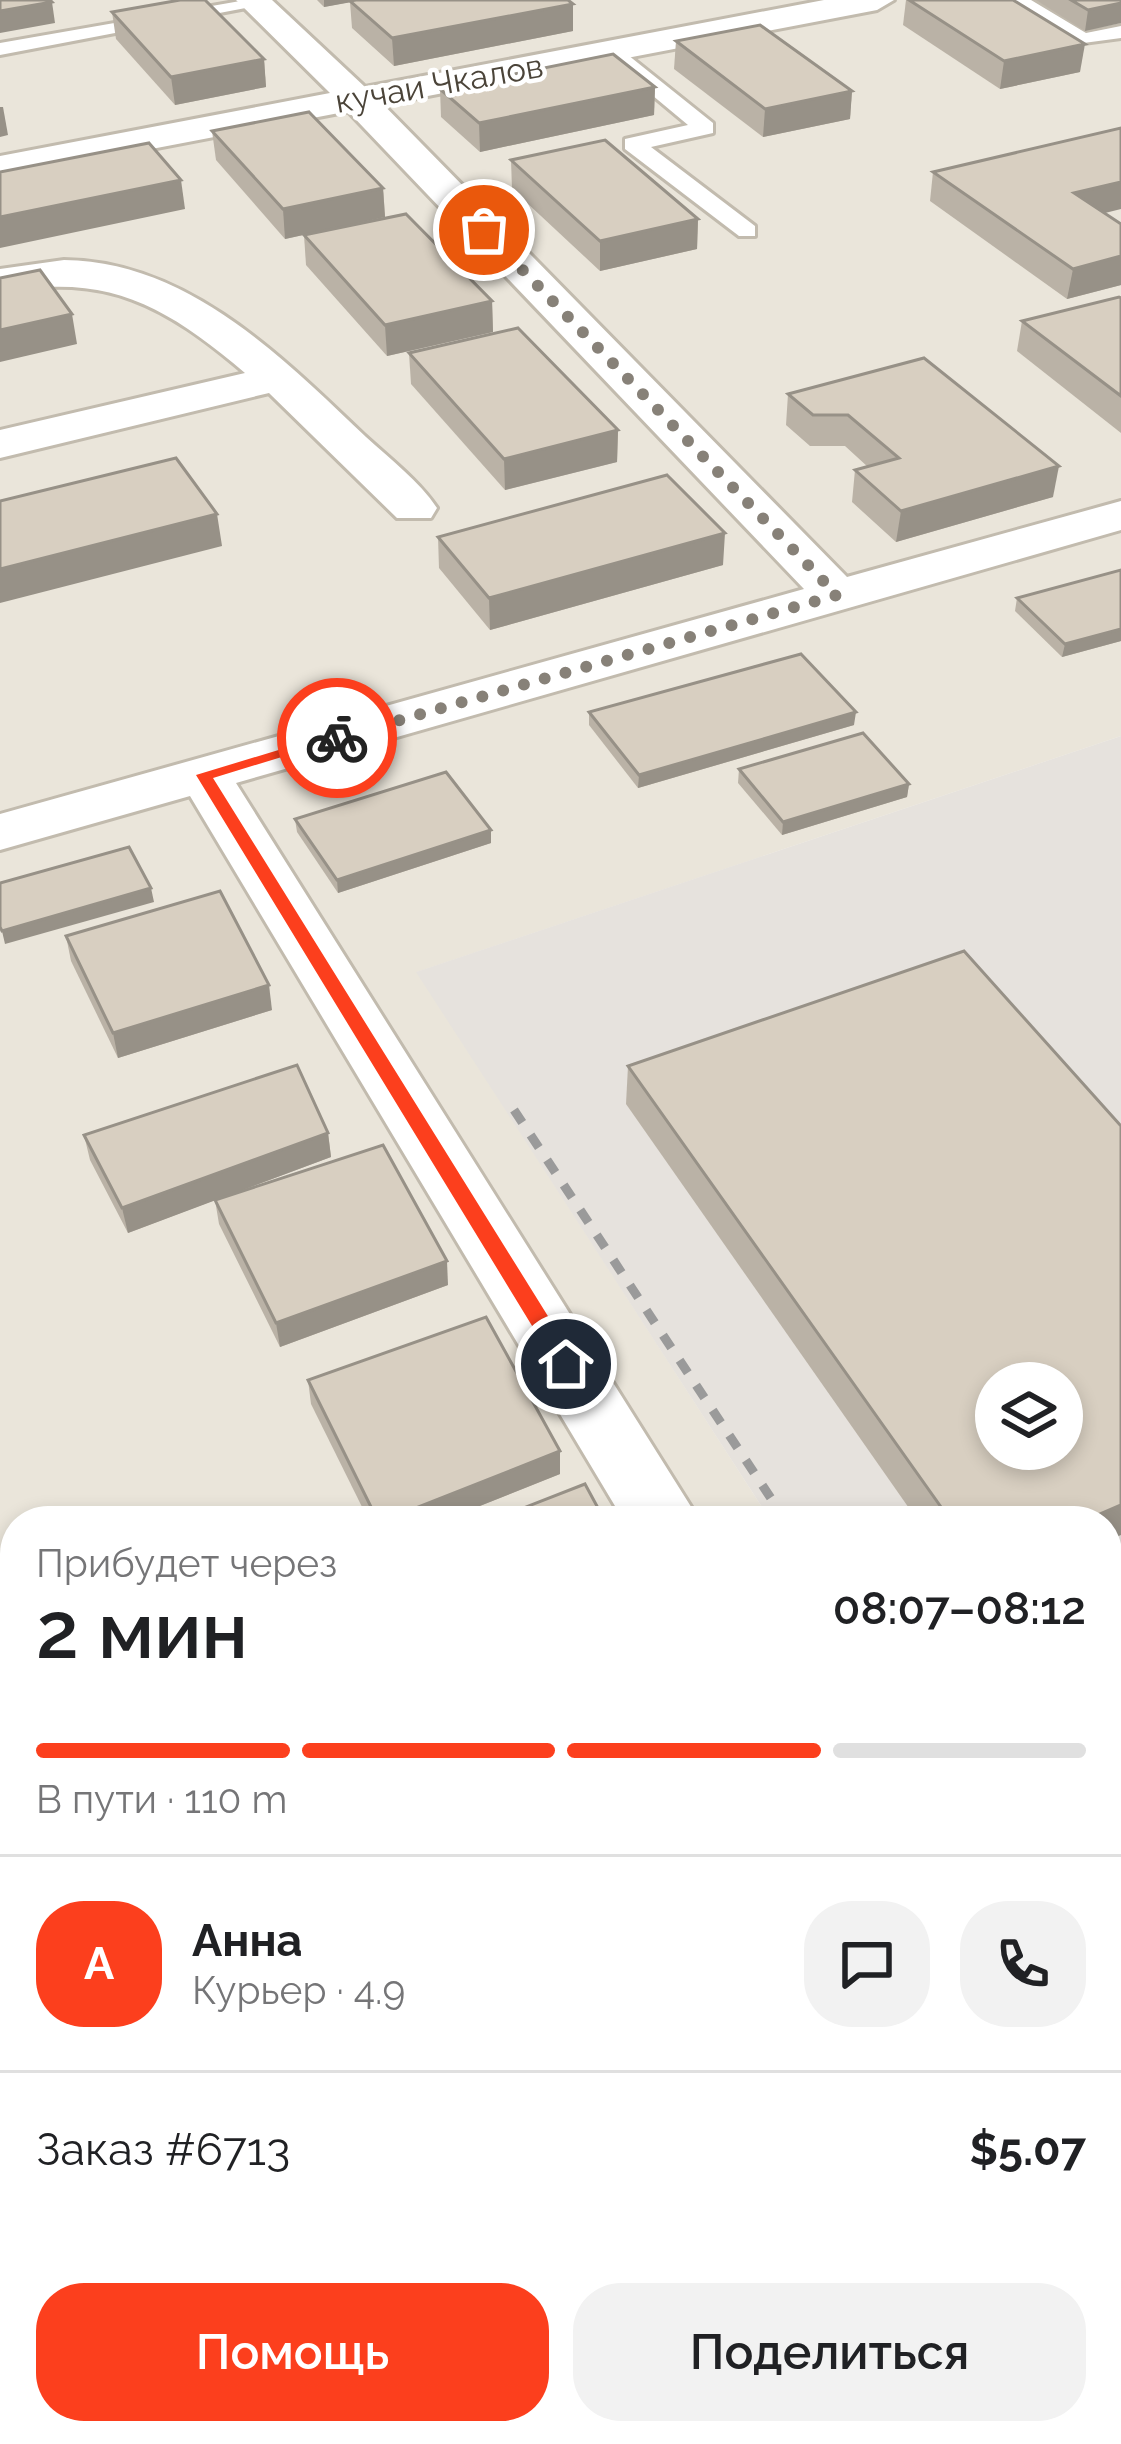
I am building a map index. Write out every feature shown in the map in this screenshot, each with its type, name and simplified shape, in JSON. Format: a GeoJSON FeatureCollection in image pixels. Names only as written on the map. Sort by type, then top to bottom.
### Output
{"type":"FeatureCollection","features":[{"type":"Feature","properties":{"kind":"street","name":"кучаи Чкалов"},"geometry":{"type":"LineString","coordinates":[[0,167],[877,0]]}},
{"type":"Feature","properties":{"kind":"street"},"geometry":{"type":"LineString","coordinates":[[255,2],[356,98],[837,595]]}},
{"type":"Feature","properties":{"kind":"street"},"geometry":{"type":"LineString","coordinates":[[0,280],[58,269],[127,281],[206,324],[274,379],[414,508]]}},
{"type":"Feature","properties":{"kind":"street"},"geometry":{"type":"LineString","coordinates":[[0,443],[274,379]]}},
{"type":"Feature","properties":{"kind":"street"},"geometry":{"type":"LineString","coordinates":[[0,832],[1121,514]]}},
{"type":"Feature","properties":{"kind":"street"},"geometry":{"type":"LineString","coordinates":[[204,775],[654,1506]]}},
{"type":"Feature","properties":{"kind":"lane"},"geometry":{"type":"LineString","coordinates":[[1017,0],[1084,40],[1121,32]]}},
{"type":"Feature","properties":{"kind":"lane"},"geometry":{"type":"LineString","coordinates":[[0,49],[91,24],[255,2]]}},
{"type":"Feature","properties":{"kind":"lane"},"geometry":{"type":"LineString","coordinates":[[611,51],[705,128],[634,144],[747,232]]}},
{"type":"Feature","properties":{"kind":"shaded area"},"geometry":{"type":"Polygon","coordinates":[[[0,0],[1121,0],[1121,736],[417,972],[761,1506],[0,1506],[0,0]]]}},
{"type":"Feature","properties":{"kind":"shaded area"},"geometry":{"type":"Polygon","coordinates":[[[1121,736],[1121,1506],[761,1506],[416,972],[1121,736]]]}},
{"type":"Feature","properties":{"kind":"building"},"geometry":{"type":"Polygon","coordinates":[[[0,0],[50,0],[52,2],[0,11],[0,0]]]}},
{"type":"Feature","properties":{"kind":"building"},"geometry":{"type":"Polygon","coordinates":[[[205,0],[264,59],[171,77],[112,12],[205,0]]]}},
{"type":"Feature","properties":{"kind":"building"},"geometry":{"type":"Polygon","coordinates":[[[568,0],[573,4],[392,38],[350,1],[568,0]]]}},
{"type":"Feature","properties":{"kind":"building"},"geometry":{"type":"Polygon","coordinates":[[[909,0],[1013,0],[1085,44],[1004,61],[909,0]]]}},
{"type":"Feature","properties":{"kind":"building"},"geometry":{"type":"Polygon","coordinates":[[[1071,0],[1121,0],[1121,3],[1088,10],[1071,0]]]}},
{"type":"Feature","properties":{"kind":"building"},"geometry":{"type":"Polygon","coordinates":[[[760,25],[852,91],[765,109],[676,41],[760,25]]]}},
{"type":"Feature","properties":{"kind":"building"},"geometry":{"type":"Polygon","coordinates":[[[613,54],[655,87],[479,123],[440,89],[613,54]]]}},
{"type":"Feature","properties":{"kind":"building"},"geometry":{"type":"Polygon","coordinates":[[[309,112],[383,188],[283,209],[212,131],[309,112]]]}},
{"type":"Feature","properties":{"kind":"building"},"geometry":{"type":"Polygon","coordinates":[[[1121,128],[1121,182],[1074,193],[1121,224],[1121,256],[1073,269],[933,172],[1121,128]]]}},
{"type":"Feature","properties":{"kind":"building"},"geometry":{"type":"Polygon","coordinates":[[[605,140],[698,219],[600,241],[511,160],[605,140]]]}},
{"type":"Feature","properties":{"kind":"building"},"geometry":{"type":"Polygon","coordinates":[[[149,143],[181,180],[0,217],[0,172],[149,143]]]}},
{"type":"Feature","properties":{"kind":"building"},"geometry":{"type":"Polygon","coordinates":[[[406,214],[492,301],[385,325],[304,235],[406,214]]]}},
{"type":"Feature","properties":{"kind":"building"},"geometry":{"type":"Polygon","coordinates":[[[40,270],[72,314],[0,330],[0,278],[40,270]]]}},
{"type":"Feature","properties":{"kind":"building"},"geometry":{"type":"Polygon","coordinates":[[[1119,297],[1121,396],[1022,321],[1119,297]]]}},
{"type":"Feature","properties":{"kind":"building"},"geometry":{"type":"Polygon","coordinates":[[[518,328],[618,430],[504,459],[409,353],[518,328]]]}},
{"type":"Feature","properties":{"kind":"building"},"geometry":{"type":"Polygon","coordinates":[[[924,358],[1059,466],[901,511],[855,470],[899,458],[848,415],[813,415],[788,394],[924,358]]]}},
{"type":"Feature","properties":{"kind":"building"},"geometry":{"type":"Polygon","coordinates":[[[176,458],[217,514],[0,569],[0,501],[176,458]]]}},
{"type":"Feature","properties":{"kind":"building"},"geometry":{"type":"Polygon","coordinates":[[[667,475],[725,533],[489,598],[438,537],[667,475]]]}},
{"type":"Feature","properties":{"kind":"building"},"geometry":{"type":"Polygon","coordinates":[[[1121,570],[1121,629],[1065,644],[1017,598],[1121,570]]]}},
{"type":"Feature","properties":{"kind":"building"},"geometry":{"type":"Polygon","coordinates":[[[801,654],[856,712],[639,775],[589,712],[801,654]]]}},
{"type":"Feature","properties":{"kind":"building"},"geometry":{"type":"Polygon","coordinates":[[[863,733],[909,784],[783,822],[739,769],[863,733]]]}},
{"type":"Feature","properties":{"kind":"building"},"geometry":{"type":"Polygon","coordinates":[[[446,772],[491,830],[337,880],[295,819],[446,772]]]}},
{"type":"Feature","properties":{"kind":"building"},"geometry":{"type":"Polygon","coordinates":[[[129,847],[151,888],[2,931],[0,883],[129,847]]]}},
{"type":"Feature","properties":{"kind":"building"},"geometry":{"type":"Polygon","coordinates":[[[220,891],[269,985],[113,1033],[66,936],[220,891]]]}},
{"type":"Feature","properties":{"kind":"building"},"geometry":{"type":"Polygon","coordinates":[[[964,951],[1121,1126],[1119,1506],[940,1506],[628,1066],[964,951]]]}},
{"type":"Feature","properties":{"kind":"building"},"geometry":{"type":"Polygon","coordinates":[[[297,1065],[328,1133],[122,1208],[84,1135],[297,1065]]]}},
{"type":"Feature","properties":{"kind":"building"},"geometry":{"type":"Polygon","coordinates":[[[383,1145],[447,1261],[276,1323],[215,1200],[383,1145]]]}},
{"type":"Feature","properties":{"kind":"building"},"geometry":{"type":"Polygon","coordinates":[[[486,1317],[560,1451],[421,1506],[371,1506],[308,1380],[486,1317]]]}},
{"type":"Feature","properties":{"kind":"building"},"geometry":{"type":"Polygon","coordinates":[[[585,1484],[597,1506],[529,1506],[585,1484]]]}},
{"type":"Feature","properties":{"kind":"railway"},"geometry":{"type":"LineString","coordinates":[[514,1110],[776,1506]]}},
{"type":"Feature","properties":{"kind":"way so far"},"geometry":{"type":"LineString","coordinates":[[337,738],[837,595],[484,230]]}},
{"type":"Feature","properties":{"kind":"route"},"geometry":{"type":"LineString","coordinates":[[337,738],[204,775],[566,1364]]}}]}
